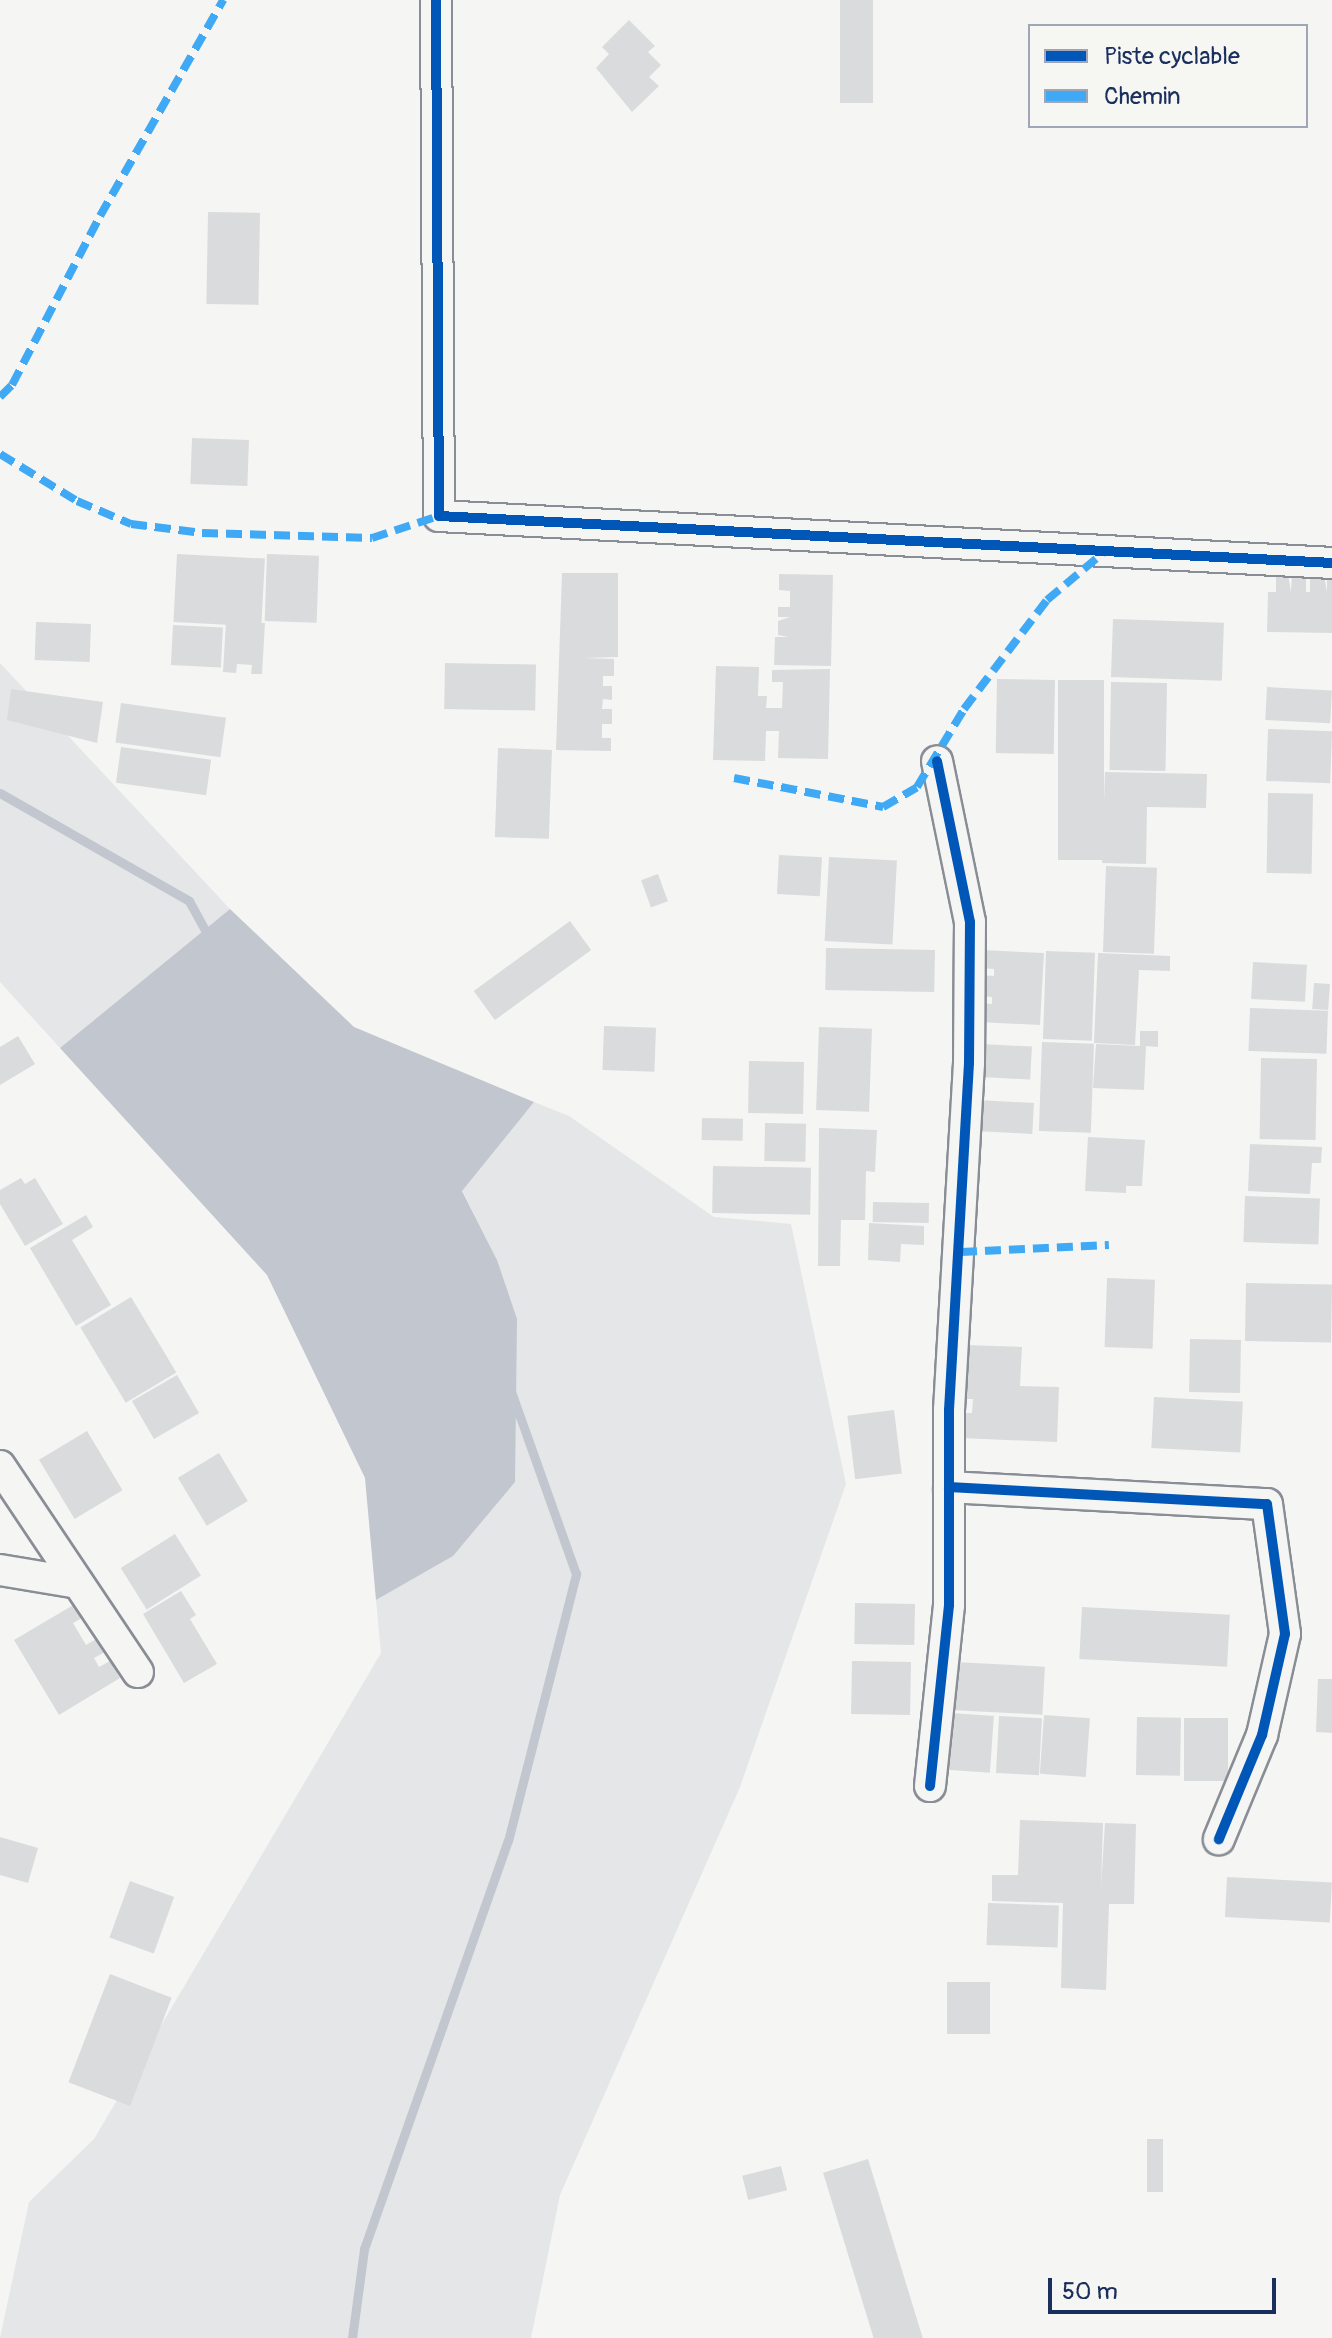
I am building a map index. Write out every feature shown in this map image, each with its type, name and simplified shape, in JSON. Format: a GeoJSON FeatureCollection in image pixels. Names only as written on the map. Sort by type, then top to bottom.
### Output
{"type":"FeatureCollection","features":[{"type":"Feature","properties":{"kind":"street"},"geometry":{"type":"LineString","coordinates":[[436,0],[439,516],[1332,563]]}},
{"type":"Feature","properties":{"kind":"street"},"geometry":{"type":"LineString","coordinates":[[930,1786],[949,1605],[949,1487],[969,1063],[970,922],[937,761]]}},
{"type":"Feature","properties":{"kind":"street"},"geometry":{"type":"LineString","coordinates":[[0,1466],[138,1672]]}},
{"type":"Feature","properties":{"kind":"street"},"geometry":{"type":"LineString","coordinates":[[949,1487],[1267,1504],[1285,1634],[1262,1735],[1219,1839]]}},
{"type":"Feature","properties":{"kind":"street"},"geometry":{"type":"LineString","coordinates":[[0,1570],[78,1583]]}},
{"type":"Feature","properties":{"kind":"shaded area"},"geometry":{"type":"Polygon","coordinates":[[[0,663],[230,909],[60,1048],[0,982],[0,663]]]}},
{"type":"Feature","properties":{"kind":"shaded area"},"geometry":{"type":"Polygon","coordinates":[[[230,909],[354,1027],[534,1102],[462,1191],[497,1260],[517,1319],[515,1482],[453,1556],[376,1600],[365,1478],[267,1275],[60,1048],[230,909]]]}},
{"type":"Feature","properties":{"kind":"shaded area"},"geometry":{"type":"Polygon","coordinates":[[[534,1102],[569,1116],[714,1217],[791,1224],[846,1484],[740,1787],[560,2195],[531,2338],[0,2338],[29,2202],[94,2139],[381,1653],[376,1600],[453,1556],[497,1260],[462,1190],[534,1102]]]}},
{"type":"Feature","properties":{"kind":"building"},"geometry":{"type":"Polygon","coordinates":[[[840,0],[873,0],[873,103],[840,103],[840,0]]]}},
{"type":"Feature","properties":{"kind":"building"},"geometry":{"type":"Polygon","coordinates":[[[629,20],[655,46],[648,52],[661,65],[649,77],[659,86],[632,112],[596,68],[609,54],[602,47],[629,20]]]}},
{"type":"Feature","properties":{"kind":"building"},"geometry":{"type":"Polygon","coordinates":[[[208,212],[260,213],[258,305],[206,304],[208,212]]]}},
{"type":"Feature","properties":{"kind":"building"},"geometry":{"type":"Polygon","coordinates":[[[192,438],[249,440],[247,486],[190,484],[192,438]]]}},
{"type":"Feature","properties":{"kind":"building"},"geometry":{"type":"Polygon","coordinates":[[[177,554],[265,559],[261,627],[173,622],[177,554]]]}},
{"type":"Feature","properties":{"kind":"building"},"geometry":{"type":"Polygon","coordinates":[[[267,554],[319,556],[317,623],[265,621],[267,554]]]}},
{"type":"Feature","properties":{"kind":"building"},"geometry":{"type":"Polygon","coordinates":[[[562,573],[618,573],[618,657],[583,658],[614,659],[614,676],[603,676],[603,686],[612,686],[612,700],[603,699],[602,709],[612,709],[612,724],[602,724],[602,738],[611,738],[611,751],[556,750],[562,573]]]}},
{"type":"Feature","properties":{"kind":"building"},"geometry":{"type":"Polygon","coordinates":[[[779,574],[833,575],[831,666],[774,665],[775,637],[789,637],[778,635],[778,621],[790,617],[778,617],[778,607],[790,607],[790,591],[779,590],[779,574]]]}},
{"type":"Feature","properties":{"kind":"building"},"geometry":{"type":"Polygon","coordinates":[[[1292,574],[1306,574],[1306,592],[1310,592],[1310,575],[1324,576],[1327,592],[1327,576],[1332,576],[1332,633],[1267,632],[1268,592],[1276,592],[1276,575],[1288,575],[1291,592],[1292,574]]]}},
{"type":"Feature","properties":{"kind":"building"},"geometry":{"type":"Polygon","coordinates":[[[1113,619],[1224,623],[1222,681],[1111,677],[1113,619]]]}},
{"type":"Feature","properties":{"kind":"building"},"geometry":{"type":"Polygon","coordinates":[[[36,622],[91,624],[90,662],[35,660],[36,622]]]}},
{"type":"Feature","properties":{"kind":"building"},"geometry":{"type":"Polygon","coordinates":[[[226,622],[265,623],[262,674],[251,674],[252,665],[237,664],[236,673],[223,672],[226,622]]]}},
{"type":"Feature","properties":{"kind":"building"},"geometry":{"type":"Polygon","coordinates":[[[173,625],[223,628],[221,668],[171,665],[173,625]]]}},
{"type":"Feature","properties":{"kind":"building"},"geometry":{"type":"Polygon","coordinates":[[[445,663],[536,665],[535,711],[444,709],[445,663]]]}},
{"type":"Feature","properties":{"kind":"building"},"geometry":{"type":"Polygon","coordinates":[[[716,666],[759,667],[758,696],[767,696],[766,708],[782,708],[783,682],[772,682],[772,670],[830,669],[828,759],[778,758],[779,731],[766,731],[765,761],[713,760],[716,666]]]}},
{"type":"Feature","properties":{"kind":"building"},"geometry":{"type":"Polygon","coordinates":[[[997,679],[1055,680],[1054,754],[996,753],[997,679]]]}},
{"type":"Feature","properties":{"kind":"building"},"geometry":{"type":"Polygon","coordinates":[[[1058,680],[1104,680],[1104,860],[1058,860],[1058,680]]]}},
{"type":"Feature","properties":{"kind":"building"},"geometry":{"type":"Polygon","coordinates":[[[1111,682],[1167,683],[1165,771],[1109,770],[1111,682]]]}},
{"type":"Feature","properties":{"kind":"building"},"geometry":{"type":"Polygon","coordinates":[[[1267,687],[1332,690],[1330,723],[1265,720],[1267,687]]]}},
{"type":"Feature","properties":{"kind":"building"},"geometry":{"type":"Polygon","coordinates":[[[11,689],[103,702],[97,743],[7,720],[11,689]]]}},
{"type":"Feature","properties":{"kind":"building"},"geometry":{"type":"Polygon","coordinates":[[[121,703],[226,718],[220,757],[115,743],[121,703]]]}},
{"type":"Feature","properties":{"kind":"building"},"geometry":{"type":"Polygon","coordinates":[[[1268,729],[1332,731],[1330,783],[1266,781],[1268,729]]]}},
{"type":"Feature","properties":{"kind":"building"},"geometry":{"type":"Polygon","coordinates":[[[121,747],[211,760],[206,795],[116,783],[121,747]]]}},
{"type":"Feature","properties":{"kind":"building"},"geometry":{"type":"Polygon","coordinates":[[[498,748],[552,750],[549,839],[495,837],[498,748]]]}},
{"type":"Feature","properties":{"kind":"building"},"geometry":{"type":"Polygon","coordinates":[[[1105,772],[1207,774],[1206,808],[1147,807],[1146,864],[1102,863],[1105,772]]]}},
{"type":"Feature","properties":{"kind":"building"},"geometry":{"type":"Polygon","coordinates":[[[1268,793],[1313,794],[1312,874],[1267,873],[1268,793]]]}},
{"type":"Feature","properties":{"kind":"building"},"geometry":{"type":"Polygon","coordinates":[[[779,855],[822,857],[820,896],[777,894],[779,855]]]}},
{"type":"Feature","properties":{"kind":"building"},"geometry":{"type":"Polygon","coordinates":[[[829,857],[897,861],[893,944],[825,941],[829,857]]]}},
{"type":"Feature","properties":{"kind":"building"},"geometry":{"type":"Polygon","coordinates":[[[1106,866],[1157,868],[1154,954],[1103,952],[1106,866]]]}},
{"type":"Feature","properties":{"kind":"building"},"geometry":{"type":"Polygon","coordinates":[[[658,874],[668,901],[651,907],[641,880],[658,874]]]}},
{"type":"Feature","properties":{"kind":"building"},"geometry":{"type":"Polygon","coordinates":[[[570,921],[591,950],[495,1020],[474,991],[570,921]]]}},
{"type":"Feature","properties":{"kind":"building"},"geometry":{"type":"Polygon","coordinates":[[[826,948],[935,950],[934,992],[825,990],[826,948]]]}},
{"type":"Feature","properties":{"kind":"building"},"geometry":{"type":"Polygon","coordinates":[[[982,950],[1044,953],[1040,1025],[979,1022],[980,1003],[992,1004],[992,997],[978,996],[979,975],[994,976],[994,969],[981,968],[982,950]]]}},
{"type":"Feature","properties":{"kind":"building"},"geometry":{"type":"Polygon","coordinates":[[[1046,951],[1095,953],[1092,1041],[1043,1039],[1046,951]]]}},
{"type":"Feature","properties":{"kind":"building"},"geometry":{"type":"Polygon","coordinates":[[[1098,953],[1170,956],[1170,971],[1139,970],[1135,1045],[1094,1043],[1098,953]]]}},
{"type":"Feature","properties":{"kind":"building"},"geometry":{"type":"Polygon","coordinates":[[[1253,962],[1307,965],[1305,1002],[1251,999],[1253,962]]]}},
{"type":"Feature","properties":{"kind":"building"},"geometry":{"type":"Polygon","coordinates":[[[1314,983],[1330,984],[1328,1010],[1312,1009],[1314,983]]]}},
{"type":"Feature","properties":{"kind":"building"},"geometry":{"type":"Polygon","coordinates":[[[1250,1008],[1328,1011],[1326,1054],[1248,1051],[1250,1008]]]}},
{"type":"Feature","properties":{"kind":"building"},"geometry":{"type":"Polygon","coordinates":[[[604,1026],[656,1028],[654,1072],[602,1070],[604,1026]]]}},
{"type":"Feature","properties":{"kind":"building"},"geometry":{"type":"Polygon","coordinates":[[[819,1027],[872,1029],[869,1112],[816,1110],[819,1027]]]}},
{"type":"Feature","properties":{"kind":"building"},"geometry":{"type":"Polygon","coordinates":[[[1140,1031],[1158,1031],[1158,1047],[1146,1046],[1144,1090],[1093,1088],[1096,1044],[1140,1046],[1140,1031]]]}},
{"type":"Feature","properties":{"kind":"building"},"geometry":{"type":"Polygon","coordinates":[[[18,1036],[35,1064],[0,1085],[0,1047],[18,1036]]]}},
{"type":"Feature","properties":{"kind":"building"},"geometry":{"type":"Polygon","coordinates":[[[1042,1042],[1094,1044],[1091,1133],[1039,1131],[1042,1042]]]}},
{"type":"Feature","properties":{"kind":"building"},"geometry":{"type":"Polygon","coordinates":[[[982,1044],[1032,1047],[1030,1080],[980,1077],[982,1044]]]}},
{"type":"Feature","properties":{"kind":"building"},"geometry":{"type":"Polygon","coordinates":[[[1261,1058],[1317,1059],[1316,1140],[1260,1139],[1261,1058]]]}},
{"type":"Feature","properties":{"kind":"building"},"geometry":{"type":"Polygon","coordinates":[[[749,1061],[804,1062],[803,1114],[748,1113],[749,1061]]]}},
{"type":"Feature","properties":{"kind":"building"},"geometry":{"type":"Polygon","coordinates":[[[977,1100],[1034,1103],[1032,1134],[975,1131],[977,1100]]]}},
{"type":"Feature","properties":{"kind":"building"},"geometry":{"type":"Polygon","coordinates":[[[702,1118],[743,1119],[743,1141],[702,1140],[702,1118]]]}},
{"type":"Feature","properties":{"kind":"building"},"geometry":{"type":"Polygon","coordinates":[[[765,1123],[806,1124],[805,1162],[764,1161],[765,1123]]]}},
{"type":"Feature","properties":{"kind":"building"},"geometry":{"type":"Polygon","coordinates":[[[819,1128],[877,1130],[875,1172],[866,1171],[865,1220],[841,1220],[840,1266],[818,1266],[819,1128]]]}},
{"type":"Feature","properties":{"kind":"building"},"geometry":{"type":"Polygon","coordinates":[[[1088,1137],[1145,1140],[1142,1186],[1126,1186],[1126,1193],[1085,1191],[1088,1137]]]}},
{"type":"Feature","properties":{"kind":"building"},"geometry":{"type":"Polygon","coordinates":[[[1250,1144],[1322,1147],[1321,1163],[1312,1163],[1310,1194],[1248,1191],[1250,1144]]]}},
{"type":"Feature","properties":{"kind":"building"},"geometry":{"type":"Polygon","coordinates":[[[713,1166],[811,1168],[810,1215],[712,1213],[713,1166]]]}},
{"type":"Feature","properties":{"kind":"building"},"geometry":{"type":"Polygon","coordinates":[[[21,1178],[25,1184],[35,1178],[63,1224],[25,1246],[0,1204],[0,1190],[21,1178]]]}},
{"type":"Feature","properties":{"kind":"building"},"geometry":{"type":"Polygon","coordinates":[[[1245,1196],[1320,1199],[1318,1245],[1243,1242],[1245,1196]]]}},
{"type":"Feature","properties":{"kind":"building"},"geometry":{"type":"Polygon","coordinates":[[[873,1202],[929,1203],[929,1223],[873,1222],[873,1202]]]}},
{"type":"Feature","properties":{"kind":"building"},"geometry":{"type":"Polygon","coordinates":[[[86,1215],[93,1227],[72,1240],[111,1305],[76,1326],[30,1248],[86,1215]]]}},
{"type":"Feature","properties":{"kind":"building"},"geometry":{"type":"Polygon","coordinates":[[[869,1223],[924,1226],[924,1245],[901,1244],[900,1262],[868,1260],[869,1223]]]}},
{"type":"Feature","properties":{"kind":"building"},"geometry":{"type":"Polygon","coordinates":[[[1107,1278],[1155,1280],[1153,1349],[1105,1347],[1107,1278]]]}},
{"type":"Feature","properties":{"kind":"building"},"geometry":{"type":"Polygon","coordinates":[[[1246,1283],[1332,1285],[1331,1342],[1245,1341],[1246,1283]]]}},
{"type":"Feature","properties":{"kind":"building"},"geometry":{"type":"Polygon","coordinates":[[[131,1297],[176,1372],[126,1403],[80,1327],[131,1297]]]}},
{"type":"Feature","properties":{"kind":"building"},"geometry":{"type":"Polygon","coordinates":[[[1190,1339],[1241,1340],[1240,1393],[1189,1392],[1190,1339]]]}},
{"type":"Feature","properties":{"kind":"building"},"geometry":{"type":"Polygon","coordinates":[[[966,1345],[1022,1347],[1020,1386],[1059,1387],[1057,1442],[961,1438],[962,1413],[972,1413],[973,1399],[963,1399],[966,1345]]]}},
{"type":"Feature","properties":{"kind":"building"},"geometry":{"type":"Polygon","coordinates":[[[177,1375],[199,1413],[154,1439],[132,1401],[177,1375]]]}},
{"type":"Feature","properties":{"kind":"building"},"geometry":{"type":"Polygon","coordinates":[[[1154,1397],[1243,1402],[1240,1453],[1151,1448],[1154,1397]]]}},
{"type":"Feature","properties":{"kind":"building"},"geometry":{"type":"Polygon","coordinates":[[[894,1410],[902,1474],[855,1479],[847,1416],[894,1410]]]}},
{"type":"Feature","properties":{"kind":"building"},"geometry":{"type":"Polygon","coordinates":[[[87,1431],[123,1490],[75,1519],[39,1460],[87,1431]]]}},
{"type":"Feature","properties":{"kind":"building"},"geometry":{"type":"Polygon","coordinates":[[[219,1453],[248,1501],[207,1526],[178,1478],[219,1453]]]}},
{"type":"Feature","properties":{"kind":"building"},"geometry":{"type":"Polygon","coordinates":[[[175,1534],[201,1576],[147,1609],[121,1568],[175,1534]]]}},
{"type":"Feature","properties":{"kind":"building"},"geometry":{"type":"Polygon","coordinates":[[[181,1591],[196,1615],[190,1619],[217,1664],[184,1683],[143,1614],[181,1591]]]}},
{"type":"Feature","properties":{"kind":"building"},"geometry":{"type":"Polygon","coordinates":[[[855,1603],[915,1604],[914,1645],[854,1644],[855,1603]]]}},
{"type":"Feature","properties":{"kind":"building"},"geometry":{"type":"Polygon","coordinates":[[[75,1604],[84,1617],[73,1623],[86,1645],[96,1639],[105,1652],[94,1658],[99,1667],[110,1661],[120,1678],[59,1715],[14,1640],[75,1604]]]}},
{"type":"Feature","properties":{"kind":"building"},"geometry":{"type":"Polygon","coordinates":[[[1082,1607],[1230,1615],[1227,1667],[1079,1659],[1082,1607]]]}},
{"type":"Feature","properties":{"kind":"building"},"geometry":{"type":"Polygon","coordinates":[[[852,1661],[911,1662],[910,1715],[851,1714],[852,1661]]]}},
{"type":"Feature","properties":{"kind":"building"},"geometry":{"type":"Polygon","coordinates":[[[954,1662],[1045,1667],[1042,1715],[951,1710],[954,1662]]]}},
{"type":"Feature","properties":{"kind":"building"},"geometry":{"type":"Polygon","coordinates":[[[1318,1679],[1332,1679],[1332,1733],[1316,1732],[1318,1679]]]}},
{"type":"Feature","properties":{"kind":"building"},"geometry":{"type":"Polygon","coordinates":[[[951,1713],[994,1716],[990,1773],[947,1770],[951,1713]]]}},
{"type":"Feature","properties":{"kind":"building"},"geometry":{"type":"Polygon","coordinates":[[[1044,1715],[1090,1718],[1086,1777],[1040,1774],[1044,1715]]]}},
{"type":"Feature","properties":{"kind":"building"},"geometry":{"type":"Polygon","coordinates":[[[999,1716],[1042,1718],[1039,1775],[996,1773],[999,1716]]]}},
{"type":"Feature","properties":{"kind":"building"},"geometry":{"type":"Polygon","coordinates":[[[1137,1717],[1181,1718],[1180,1776],[1136,1775],[1137,1717]]]}},
{"type":"Feature","properties":{"kind":"building"},"geometry":{"type":"Polygon","coordinates":[[[1184,1718],[1228,1718],[1228,1781],[1184,1781],[1184,1718]]]}},
{"type":"Feature","properties":{"kind":"building"},"geometry":{"type":"Polygon","coordinates":[[[1020,1820],[1103,1823],[1101,1887],[1105,1823],[1136,1824],[1134,1904],[1109,1904],[1106,1990],[1061,1988],[1063,1903],[992,1901],[992,1875],[1018,1875],[1020,1820]]]}},
{"type":"Feature","properties":{"kind":"building"},"geometry":{"type":"Polygon","coordinates":[[[0,1837],[38,1848],[28,1883],[0,1875],[0,1837]]]}},
{"type":"Feature","properties":{"kind":"building"},"geometry":{"type":"Polygon","coordinates":[[[1227,1877],[1332,1882],[1330,1922],[1225,1917],[1227,1877]]]}},
{"type":"Feature","properties":{"kind":"building"},"geometry":{"type":"Polygon","coordinates":[[[130,1881],[174,1897],[154,1953],[109,1937],[130,1881]]]}},
{"type":"Feature","properties":{"kind":"building"},"geometry":{"type":"Polygon","coordinates":[[[988,1903],[1059,1905],[1057,1947],[987,1945],[988,1903]]]}},
{"type":"Feature","properties":{"kind":"building"},"geometry":{"type":"Polygon","coordinates":[[[110,1974],[172,1998],[130,2106],[68,2082],[110,1974]]]}},
{"type":"Feature","properties":{"kind":"building"},"geometry":{"type":"Polygon","coordinates":[[[947,1982],[990,1982],[990,2034],[947,2034],[947,1982]]]}},
{"type":"Feature","properties":{"kind":"building"},"geometry":{"type":"Polygon","coordinates":[[[1147,2139],[1163,2139],[1163,2192],[1147,2192],[1147,2139]]]}},
{"type":"Feature","properties":{"kind":"building"},"geometry":{"type":"Polygon","coordinates":[[[868,2159],[923,2338],[874,2338],[823,2173],[868,2159]]]}},
{"type":"Feature","properties":{"kind":"building"},"geometry":{"type":"Polygon","coordinates":[[[781,2166],[787,2190],[748,2200],[742,2176],[781,2166]]]}},
{"type":"Feature","properties":{"kind":"waterway"},"geometry":{"type":"LineString","coordinates":[[0,793],[189,901],[210,939]]}},
{"type":"Feature","properties":{"kind":"waterway"},"geometry":{"type":"LineString","coordinates":[[352,2338],[364,2249],[508,1841],[576,1574],[511,1391]]}},
{"type":"Feature","properties":{"kind":"marked path"},"geometry":{"type":"LineString","coordinates":[[0,397],[12,385],[100,216],[223,0]]}},
{"type":"Feature","properties":{"kind":"marked path"},"geometry":{"type":"LineString","coordinates":[[0,454],[77,501],[131,524],[202,533],[372,538],[439,516]]}},
{"type":"Feature","properties":{"kind":"marked path"},"geometry":{"type":"LineString","coordinates":[[734,778],[883,807],[917,787],[964,709],[1047,600],[1104,552]]}},
{"type":"Feature","properties":{"kind":"marked path"},"geometry":{"type":"LineString","coordinates":[[961,1252],[1109,1245]]}},
{"type":"Feature","properties":{"kind":"cycle path"},"geometry":{"type":"LineString","coordinates":[[436,0],[439,516],[1332,563]]}},
{"type":"Feature","properties":{"kind":"cycle path"},"geometry":{"type":"LineString","coordinates":[[930,1786],[949,1605],[949,1410],[969,1063],[970,922],[937,761]]}},
{"type":"Feature","properties":{"kind":"cycle path"},"geometry":{"type":"LineString","coordinates":[[949,1487],[1267,1504],[1285,1634],[1262,1735],[1219,1839]]}}]}
